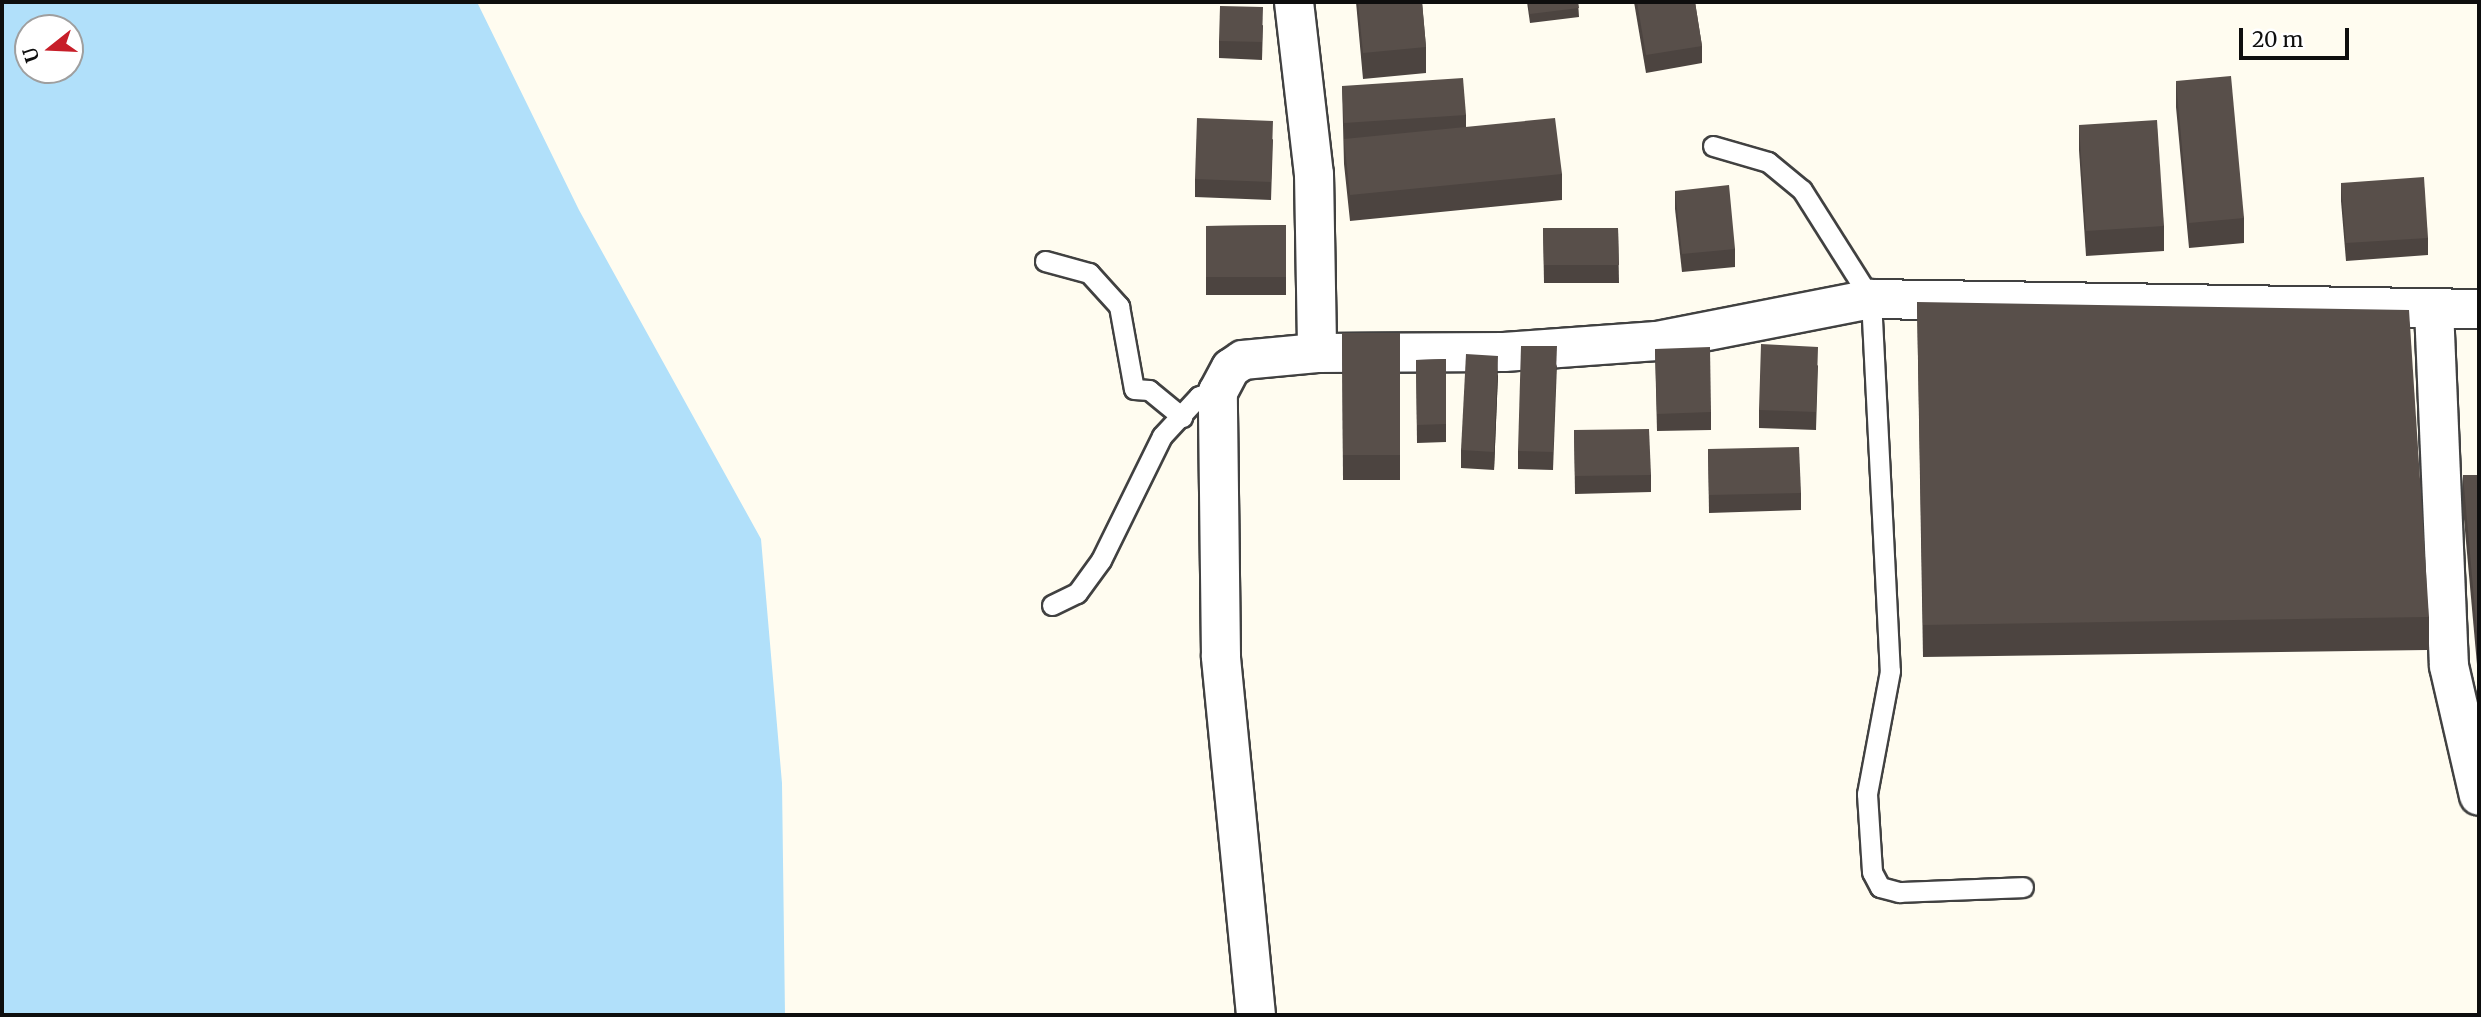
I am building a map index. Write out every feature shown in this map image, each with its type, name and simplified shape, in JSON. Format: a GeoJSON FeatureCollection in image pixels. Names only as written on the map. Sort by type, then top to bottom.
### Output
{"type":"FeatureCollection","features":[{"type":"Feature","properties":{"kind":"street"},"geometry":{"type":"LineString","coordinates":[[1294,2],[1314,174],[1317,353]]}},
{"type":"Feature","properties":{"kind":"street"},"geometry":{"type":"LineString","coordinates":[[1256,1015],[1221,656],[1218,393],[1231,368],[1243,360],[1317,353],[1504,352],[1657,341],[1871,299],[2479,309]]}},
{"type":"Feature","properties":{"kind":"street"},"geometry":{"type":"LineString","coordinates":[[2434,309],[2449,666],[2479,796]]}},
{"type":"Feature","properties":{"kind":"lane"},"geometry":{"type":"LineString","coordinates":[[1713,146],[1768,162],[1802,190],[1871,299],[1890,671],[1867,794],[1872,872],[1880,887],[1899,892],[2023,887]]}},
{"type":"Feature","properties":{"kind":"lane"},"geometry":{"type":"LineString","coordinates":[[1045,261],[1088,273],[1119,306],[1134,389],[1149,390],[1182,417]]}},
{"type":"Feature","properties":{"kind":"lane"},"geometry":{"type":"LineString","coordinates":[[1052,604],[1077,593],[1101,560],[1162,436],[1199,396],[1218,393]]}},
{"type":"Feature","properties":{"kind":"water"},"geometry":{"type":"Polygon","coordinates":[[[2,2],[477,2],[579,210],[761,539],[782,783],[785,1015],[2,1015],[2,2]]]}},
{"type":"Feature","properties":{"kind":"building"},"geometry":{"type":"Polygon","coordinates":[[[1358,2],[1422,2],[1426,47],[1363,53],[1358,2]]]}},
{"type":"Feature","properties":{"kind":"building"},"geometry":{"type":"Polygon","coordinates":[[[1528,2],[1578,2],[1579,8],[1530,14],[1528,2]]]}},
{"type":"Feature","properties":{"kind":"building"},"geometry":{"type":"Polygon","coordinates":[[[1637,2],[1695,2],[1702,46],[1646,55],[1637,2]]]}},
{"type":"Feature","properties":{"kind":"building"},"geometry":{"type":"Polygon","coordinates":[[[1220,6],[1263,7],[1262,42],[1219,41],[1220,6]]]}},
{"type":"Feature","properties":{"kind":"building"},"geometry":{"type":"Polygon","coordinates":[[[2231,76],[2244,218],[2189,223],[2176,81],[2231,76]]]}},
{"type":"Feature","properties":{"kind":"building"},"geometry":{"type":"Polygon","coordinates":[[[1463,78],[1466,115],[1344,123],[1342,86],[1463,78]]]}},
{"type":"Feature","properties":{"kind":"building"},"geometry":{"type":"Polygon","coordinates":[[[1197,118],[1273,121],[1271,182],[1195,179],[1197,118]]]}},
{"type":"Feature","properties":{"kind":"building"},"geometry":{"type":"Polygon","coordinates":[[[1555,118],[1562,174],[1350,195],[1344,139],[1555,118]]]}},
{"type":"Feature","properties":{"kind":"building"},"geometry":{"type":"Polygon","coordinates":[[[2157,120],[2164,226],[2086,231],[2079,125],[2157,120]]]}},
{"type":"Feature","properties":{"kind":"building"},"geometry":{"type":"Polygon","coordinates":[[[2424,177],[2428,238],[2346,243],[2341,183],[2424,177]]]}},
{"type":"Feature","properties":{"kind":"building"},"geometry":{"type":"Polygon","coordinates":[[[1729,185],[1735,249],[1682,254],[1675,191],[1729,185]]]}},
{"type":"Feature","properties":{"kind":"building"},"geometry":{"type":"Polygon","coordinates":[[[1286,225],[1286,277],[1206,277],[1206,226],[1286,225]]]}},
{"type":"Feature","properties":{"kind":"building"},"geometry":{"type":"Polygon","coordinates":[[[1543,228],[1618,228],[1619,265],[1544,265],[1543,228]]]}},
{"type":"Feature","properties":{"kind":"building"},"geometry":{"type":"Polygon","coordinates":[[[1917,302],[2409,310],[2429,617],[1923,625],[1917,302]]]}},
{"type":"Feature","properties":{"kind":"building"},"geometry":{"type":"Polygon","coordinates":[[[1342,333],[1400,333],[1400,455],[1343,455],[1342,333]]]}},
{"type":"Feature","properties":{"kind":"building"},"geometry":{"type":"Polygon","coordinates":[[[1761,344],[1818,347],[1816,412],[1759,410],[1761,344]]]}},
{"type":"Feature","properties":{"kind":"building"},"geometry":{"type":"Polygon","coordinates":[[[1521,346],[1557,346],[1553,452],[1518,451],[1521,346]]]}},
{"type":"Feature","properties":{"kind":"building"},"geometry":{"type":"Polygon","coordinates":[[[1710,347],[1711,412],[1657,414],[1655,349],[1710,347]]]}},
{"type":"Feature","properties":{"kind":"building"},"geometry":{"type":"Polygon","coordinates":[[[1466,354],[1498,356],[1494,452],[1461,450],[1466,354]]]}},
{"type":"Feature","properties":{"kind":"building"},"geometry":{"type":"Polygon","coordinates":[[[1446,359],[1446,424],[1417,425],[1416,360],[1446,359]]]}},
{"type":"Feature","properties":{"kind":"building"},"geometry":{"type":"Polygon","coordinates":[[[1649,429],[1651,475],[1575,476],[1574,430],[1649,429]]]}},
{"type":"Feature","properties":{"kind":"building"},"geometry":{"type":"Polygon","coordinates":[[[1799,447],[1801,493],[1709,495],[1708,449],[1799,447]]]}},
{"type":"Feature","properties":{"kind":"building"},"geometry":{"type":"Polygon","coordinates":[[[2463,475],[2479,475],[2479,655],[2463,475]]]}}]}
